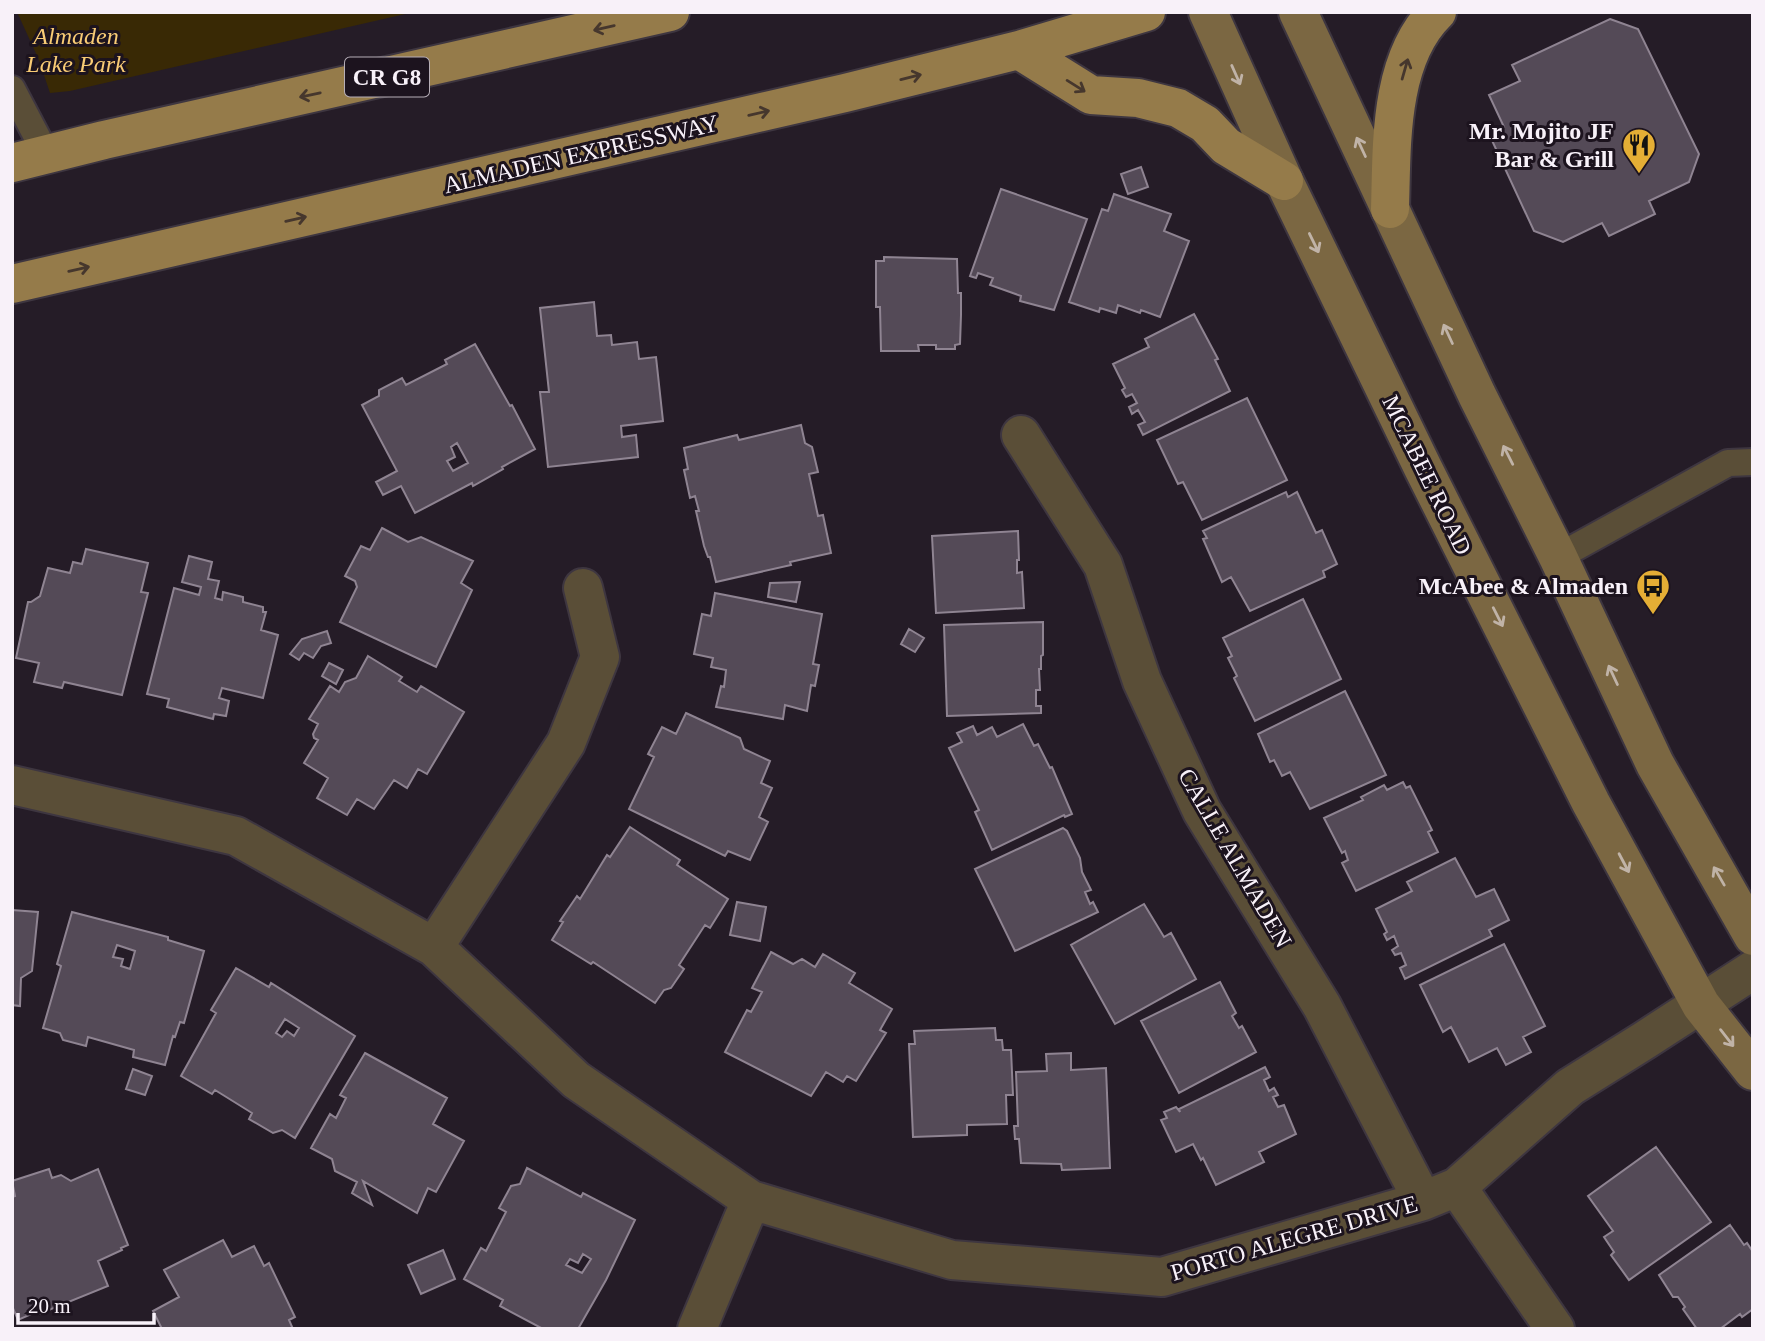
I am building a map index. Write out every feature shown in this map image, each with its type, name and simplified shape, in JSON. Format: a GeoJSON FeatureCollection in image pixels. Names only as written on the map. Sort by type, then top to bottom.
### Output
{"type":"FeatureCollection","features":[{"type":"Feature","properties":{"kind":"main road","name":"CR G8"},"geometry":{"type":"LineString","coordinates":[[29,158],[670,12]]}},
{"type":"Feature","properties":{"kind":"main road","name":"ALMADEN EXPRESSWAY"},"geometry":{"type":"LineString","coordinates":[[12,284],[845,93],[1018,50],[1146,12]]}},
{"type":"Feature","properties":{"kind":"main road"},"geometry":{"type":"LineString","coordinates":[[1390,209],[1393,126],[1398,95],[1410,53],[1437,12]]}},
{"type":"Feature","properties":{"kind":"main road"},"geometry":{"type":"LineString","coordinates":[[1018,50],[1091,95],[1138,98],[1178,108],[1205,124],[1226,146],[1284,181]]}},
{"type":"Feature","properties":{"kind":"street","name":"MCABEE ROAD"},"geometry":{"type":"LineString","coordinates":[[1208,12],[1284,181],[1423,468],[1579,778],[1701,1005],[1753,1071]]}},
{"type":"Feature","properties":{"kind":"street"},"geometry":{"type":"LineString","coordinates":[[1298,12],[1655,764],[1753,936]]}},
{"type":"Feature","properties":{"kind":"street","name":"CALLE ALMADEN"},"geometry":{"type":"LineString","coordinates":[[1021,435],[1103,565],[1142,681],[1202,811],[1440,1194],[1555,1329]]}},
{"type":"Feature","properties":{"kind":"street"},"geometry":{"type":"LineString","coordinates":[[434,947],[566,743],[600,657],[583,588]]}},
{"type":"Feature","properties":{"kind":"street","name":"PORTO ALEGRE DRIVE"},"geometry":{"type":"LineString","coordinates":[[12,785],[236,836],[434,947],[576,1080],[751,1200],[952,1260],[1162,1277],[1440,1194],[1570,1087],[1753,970]]}},
{"type":"Feature","properties":{"kind":"street"},"geometry":{"type":"LineString","coordinates":[[697,1329],[751,1200]]}},
{"type":"Feature","properties":{"kind":"lane"},"geometry":{"type":"LineString","coordinates":[[12,89],[29,158]]}},
{"type":"Feature","properties":{"kind":"lane"},"geometry":{"type":"LineString","coordinates":[[1558,558],[1728,463],[1753,462]]}},
{"type":"Feature","properties":{"kind":"green space","name":"Almaden Lake Park"},"geometry":{"type":"Polygon","coordinates":[[[17,12],[414,12],[70,91],[50,93],[39,60],[17,12]]]}},
{"type":"Feature","properties":{"kind":"building"},"geometry":{"type":"Polygon","coordinates":[[[1610,19],[1638,29],[1699,154],[1689,182],[1649,201],[1655,214],[1609,236],[1602,223],[1563,242],[1534,231],[1489,134],[1504,127],[1489,95],[1520,81],[1512,65],[1610,19]]]}},
{"type":"Feature","properties":{"kind":"building"},"geometry":{"type":"Polygon","coordinates":[[[1141,167],[1148,187],[1128,194],[1121,174],[1141,167]]]}},
{"type":"Feature","properties":{"kind":"building"},"geometry":{"type":"Polygon","coordinates":[[[1001,189],[1087,219],[1054,310],[1020,301],[1021,296],[990,285],[993,278],[978,273],[976,278],[970,276],[1001,189]]]}},
{"type":"Feature","properties":{"kind":"building"},"geometry":{"type":"Polygon","coordinates":[[[1114,194],[1171,214],[1164,231],[1189,241],[1160,317],[1118,305],[1116,313],[1100,308],[1099,312],[1069,302],[1102,209],[1108,211],[1114,194]]]}},
{"type":"Feature","properties":{"kind":"building"},"geometry":{"type":"Polygon","coordinates":[[[884,257],[957,259],[961,315],[960,344],[955,345],[955,349],[918,345],[919,351],[881,351],[880,307],[876,307],[876,261],[884,261],[884,257]]]}},
{"type":"Feature","properties":{"kind":"building"},"geometry":{"type":"Polygon","coordinates":[[[594,302],[597,336],[611,335],[612,345],[637,342],[639,359],[656,357],[663,421],[621,426],[622,437],[636,435],[638,457],[548,467],[540,392],[549,392],[540,308],[594,302]]]}},
{"type":"Feature","properties":{"kind":"building"},"geometry":{"type":"Polygon","coordinates":[[[1194,314],[1218,359],[1215,360],[1230,391],[1143,435],[1138,425],[1145,422],[1138,410],[1132,414],[1129,407],[1137,403],[1132,394],[1126,397],[1122,390],[1125,388],[1113,364],[1149,347],[1145,339],[1194,314]]]}},
{"type":"Feature","properties":{"kind":"building"},"geometry":{"type":"Polygon","coordinates":[[[475,344],[535,449],[473,486],[472,483],[415,513],[401,486],[383,495],[376,482],[397,471],[362,405],[379,396],[379,390],[402,378],[406,385],[447,364],[445,360],[475,344]],[[457,443],[451,447],[455,457],[447,461],[453,471],[468,463],[457,443]]]}},
{"type":"Feature","properties":{"kind":"building"},"geometry":{"type":"Polygon","coordinates":[[[1247,398],[1287,480],[1202,520],[1183,482],[1178,484],[1157,440],[1247,398]]]}},
{"type":"Feature","properties":{"kind":"building"},"geometry":{"type":"Polygon","coordinates":[[[801,425],[805,443],[812,447],[818,472],[809,474],[818,516],[823,515],[831,553],[716,582],[710,557],[704,546],[695,496],[690,498],[684,470],[688,469],[684,448],[737,435],[739,440],[801,425]]]}},
{"type":"Feature","properties":{"kind":"building"},"geometry":{"type":"Polygon","coordinates":[[[1286,492],[1288,497],[1297,492],[1316,533],[1322,530],[1337,564],[1323,571],[1325,577],[1250,611],[1231,577],[1222,582],[1203,539],[1207,538],[1203,531],[1286,492]]]}},
{"type":"Feature","properties":{"kind":"building"},"geometry":{"type":"Polygon","coordinates":[[[382,528],[408,542],[421,537],[473,561],[461,583],[472,590],[436,667],[340,622],[357,587],[355,581],[345,576],[361,546],[370,550],[382,528]]]}},
{"type":"Feature","properties":{"kind":"building"},"geometry":{"type":"Polygon","coordinates":[[[1018,531],[1017,573],[1022,572],[1024,608],[936,613],[932,536],[1018,531]]]}},
{"type":"Feature","properties":{"kind":"building"},"geometry":{"type":"Polygon","coordinates":[[[86,549],[148,563],[141,592],[148,593],[122,695],[64,682],[62,688],[34,682],[39,663],[16,658],[28,602],[40,596],[48,568],[70,573],[73,562],[82,564],[86,549]]]}},
{"type":"Feature","properties":{"kind":"building"},"geometry":{"type":"Polygon","coordinates":[[[189,556],[212,562],[208,579],[219,581],[215,598],[222,600],[223,592],[243,597],[243,602],[263,607],[263,612],[266,612],[261,630],[278,635],[263,698],[222,688],[219,698],[229,701],[226,716],[214,714],[213,719],[167,707],[169,699],[147,694],[174,588],[199,595],[201,587],[182,582],[189,556]]]}},
{"type":"Feature","properties":{"kind":"building"},"geometry":{"type":"Polygon","coordinates":[[[800,582],[796,602],[768,597],[770,583],[800,582]]]}},
{"type":"Feature","properties":{"kind":"building"},"geometry":{"type":"Polygon","coordinates":[[[715,593],[822,614],[813,664],[819,665],[815,686],[811,685],[807,711],[785,705],[783,719],[716,707],[721,686],[724,687],[726,670],[711,667],[713,658],[694,654],[702,614],[711,616],[715,593]]]}},
{"type":"Feature","properties":{"kind":"building"},"geometry":{"type":"Polygon","coordinates":[[[1303,599],[1341,679],[1255,721],[1234,678],[1237,676],[1228,658],[1232,656],[1223,638],[1303,599]]]}},
{"type":"Feature","properties":{"kind":"building"},"geometry":{"type":"Polygon","coordinates":[[[1043,622],[1040,690],[1036,690],[1036,706],[1041,706],[1041,713],[947,716],[944,625],[1043,622]]]}},
{"type":"Feature","properties":{"kind":"building"},"geometry":{"type":"Polygon","coordinates":[[[909,629],[924,638],[915,652],[901,644],[909,629]]]}},
{"type":"Feature","properties":{"kind":"building"},"geometry":{"type":"Polygon","coordinates":[[[327,631],[331,643],[321,646],[313,658],[304,653],[299,660],[290,654],[302,639],[327,631]]]}},
{"type":"Feature","properties":{"kind":"building"},"geometry":{"type":"Polygon","coordinates":[[[368,656],[402,677],[399,681],[417,692],[421,686],[464,712],[427,774],[418,769],[407,788],[394,780],[374,809],[357,799],[347,815],[317,798],[328,778],[304,763],[318,740],[313,734],[318,724],[309,719],[330,686],[339,692],[345,682],[356,678],[368,656]]]}},
{"type":"Feature","properties":{"kind":"building"},"geometry":{"type":"Polygon","coordinates":[[[329,663],[343,670],[336,684],[322,676],[329,663]]]}},
{"type":"Feature","properties":{"kind":"building"},"geometry":{"type":"Polygon","coordinates":[[[1345,691],[1386,775],[1310,809],[1290,772],[1282,776],[1274,760],[1270,762],[1258,734],[1345,691]]]}},
{"type":"Feature","properties":{"kind":"building"},"geometry":{"type":"Polygon","coordinates":[[[686,713],[740,738],[744,749],[770,761],[761,783],[772,788],[759,817],[768,822],[750,860],[728,851],[725,856],[629,809],[654,757],[648,754],[662,727],[676,734],[686,713]]]}},
{"type":"Feature","properties":{"kind":"building"},"geometry":{"type":"Polygon","coordinates":[[[1023,724],[1034,746],[1038,744],[1050,768],[1052,767],[1072,814],[1065,817],[1064,815],[992,850],[975,812],[979,810],[949,748],[962,742],[957,733],[973,726],[977,735],[992,727],[997,737],[1023,724]]]}},
{"type":"Feature","properties":{"kind":"building"},"geometry":{"type":"Polygon","coordinates":[[[1403,782],[1406,788],[1410,786],[1432,830],[1428,832],[1438,852],[1356,891],[1342,863],[1348,860],[1345,851],[1342,853],[1324,818],[1363,800],[1361,797],[1384,785],[1387,790],[1403,782]]]}},
{"type":"Feature","properties":{"kind":"building"},"geometry":{"type":"Polygon","coordinates":[[[630,827],[680,860],[677,865],[728,899],[710,928],[705,925],[679,965],[684,969],[671,988],[664,990],[655,1003],[593,962],[591,964],[552,940],[563,922],[560,921],[577,896],[580,899],[607,855],[610,857],[630,827]]]}},
{"type":"Feature","properties":{"kind":"building"},"geometry":{"type":"Polygon","coordinates":[[[1063,828],[1080,858],[1082,872],[1091,890],[1085,892],[1090,904],[1093,902],[1098,912],[1015,951],[975,869],[1063,828]]]}},
{"type":"Feature","properties":{"kind":"building"},"geometry":{"type":"Polygon","coordinates":[[[1455,858],[1476,897],[1494,889],[1509,920],[1489,930],[1492,936],[1405,979],[1400,968],[1406,965],[1401,953],[1395,955],[1392,950],[1398,946],[1394,936],[1387,940],[1384,934],[1387,932],[1376,909],[1412,891],[1407,882],[1455,858]]]}},
{"type":"Feature","properties":{"kind":"building"},"geometry":{"type":"Polygon","coordinates":[[[737,902],[766,907],[760,941],[730,935],[737,902]]]}},
{"type":"Feature","properties":{"kind":"building"},"geometry":{"type":"Polygon","coordinates":[[[1144,904],[1164,937],[1171,933],[1196,979],[1115,1024],[1071,945],[1144,904]]]}},
{"type":"Feature","properties":{"kind":"building"},"geometry":{"type":"Polygon","coordinates":[[[12,910],[38,912],[32,971],[21,978],[20,1006],[12,1005],[12,910]]]}},
{"type":"Feature","properties":{"kind":"building"},"geometry":{"type":"Polygon","coordinates":[[[72,912],[168,937],[168,940],[204,951],[184,1023],[180,1022],[175,1037],[173,1036],[165,1065],[133,1057],[134,1050],[88,1037],[86,1046],[63,1040],[60,1033],[43,1028],[61,966],[57,964],[72,912]],[[117,945],[113,957],[123,959],[121,966],[130,969],[135,951],[117,945]]]}},
{"type":"Feature","properties":{"kind":"building"},"geometry":{"type":"Polygon","coordinates":[[[1504,944],[1545,1026],[1523,1037],[1531,1052],[1506,1065],[1497,1048],[1469,1062],[1451,1027],[1443,1032],[1420,985],[1504,944]]]}},
{"type":"Feature","properties":{"kind":"building"},"geometry":{"type":"Polygon","coordinates":[[[771,952],[793,964],[802,959],[815,967],[823,954],[855,973],[849,983],[892,1009],[880,1030],[886,1033],[856,1081],[847,1076],[843,1082],[826,1072],[811,1096],[725,1052],[747,1010],[751,1012],[762,992],[752,988],[771,952]]]}},
{"type":"Feature","properties":{"kind":"building"},"geometry":{"type":"Polygon","coordinates":[[[236,968],[269,987],[271,983],[355,1036],[295,1138],[282,1130],[273,1133],[249,1119],[252,1113],[215,1090],[212,1094],[181,1076],[216,1013],[211,1010],[236,968]],[[285,1019],[276,1033],[282,1037],[287,1031],[294,1036],[299,1028],[285,1019]]]}},
{"type":"Feature","properties":{"kind":"building"},"geometry":{"type":"Polygon","coordinates":[[[1220,982],[1236,1013],[1232,1016],[1239,1028],[1242,1026],[1256,1052],[1179,1093],[1141,1021],[1220,982]]]}},
{"type":"Feature","properties":{"kind":"building"},"geometry":{"type":"Polygon","coordinates":[[[995,1028],[996,1040],[1002,1040],[1003,1050],[1011,1050],[1013,1095],[1006,1095],[1007,1124],[967,1125],[967,1135],[913,1137],[909,1044],[915,1044],[914,1031],[995,1028]]]}},
{"type":"Feature","properties":{"kind":"building"},"geometry":{"type":"Polygon","coordinates":[[[365,1053],[447,1098],[433,1124],[464,1141],[436,1192],[428,1188],[417,1213],[363,1181],[372,1205],[352,1193],[357,1182],[335,1171],[332,1159],[311,1148],[330,1114],[336,1118],[346,1098],[340,1095],[365,1053]]]}},
{"type":"Feature","properties":{"kind":"building"},"geometry":{"type":"Polygon","coordinates":[[[1071,1053],[1071,1070],[1106,1068],[1110,1168],[1062,1170],[1061,1164],[1021,1163],[1019,1139],[1015,1139],[1014,1126],[1018,1126],[1016,1072],[1047,1071],[1046,1054],[1071,1053]]]}},
{"type":"Feature","properties":{"kind":"building"},"geometry":{"type":"Polygon","coordinates":[[[1265,1067],[1270,1077],[1264,1080],[1269,1091],[1274,1088],[1278,1095],[1273,1097],[1278,1107],[1284,1105],[1296,1134],[1259,1152],[1264,1162],[1216,1185],[1193,1144],[1176,1152],[1161,1120],[1167,1118],[1164,1112],[1176,1107],[1180,1112],[1179,1109],[1265,1067]]]}},
{"type":"Feature","properties":{"kind":"building"},"geometry":{"type":"Polygon","coordinates":[[[133,1069],[152,1076],[145,1095],[126,1089],[133,1069]]]}},
{"type":"Feature","properties":{"kind":"building"},"geometry":{"type":"Polygon","coordinates":[[[1656,1147],[1711,1222],[1629,1280],[1611,1255],[1614,1252],[1604,1237],[1613,1231],[1588,1196],[1656,1147]]]}},
{"type":"Feature","properties":{"kind":"building"},"geometry":{"type":"Polygon","coordinates":[[[527,1168],[581,1197],[583,1193],[635,1220],[606,1280],[578,1329],[543,1329],[500,1306],[503,1300],[464,1279],[481,1248],[486,1251],[506,1212],[499,1208],[511,1186],[520,1184],[527,1168]],[[583,1254],[578,1263],[570,1259],[566,1265],[582,1273],[591,1259],[583,1254]]]}},
{"type":"Feature","properties":{"kind":"building"},"geometry":{"type":"Polygon","coordinates":[[[49,1169],[52,1178],[61,1175],[71,1181],[98,1169],[128,1245],[98,1261],[108,1286],[18,1320],[12,1306],[12,1197],[15,1196],[12,1181],[49,1169]]]}},
{"type":"Feature","properties":{"kind":"building"},"geometry":{"type":"Polygon","coordinates":[[[1730,1225],[1744,1245],[1747,1243],[1753,1252],[1753,1309],[1742,1317],[1740,1314],[1720,1329],[1697,1329],[1678,1297],[1673,1297],[1659,1275],[1730,1225]]]}},
{"type":"Feature","properties":{"kind":"building"},"geometry":{"type":"Polygon","coordinates":[[[223,1240],[232,1257],[254,1246],[264,1266],[269,1263],[295,1317],[289,1320],[293,1329],[162,1329],[153,1311],[179,1297],[164,1270],[223,1240]]]}},
{"type":"Feature","properties":{"kind":"building"},"geometry":{"type":"Polygon","coordinates":[[[443,1250],[455,1279],[421,1294],[408,1265],[443,1250]]]}},
{"type":"Feature","properties":{"kind":"place","name":"Mr. Mojito JF Bar & Grill"},"geometry":{"type":"Point","coordinates":[1639,175]}},
{"type":"Feature","properties":{"kind":"place","name":"McAbee & Almaden"},"geometry":{"type":"Point","coordinates":[1653,616]}}]}
